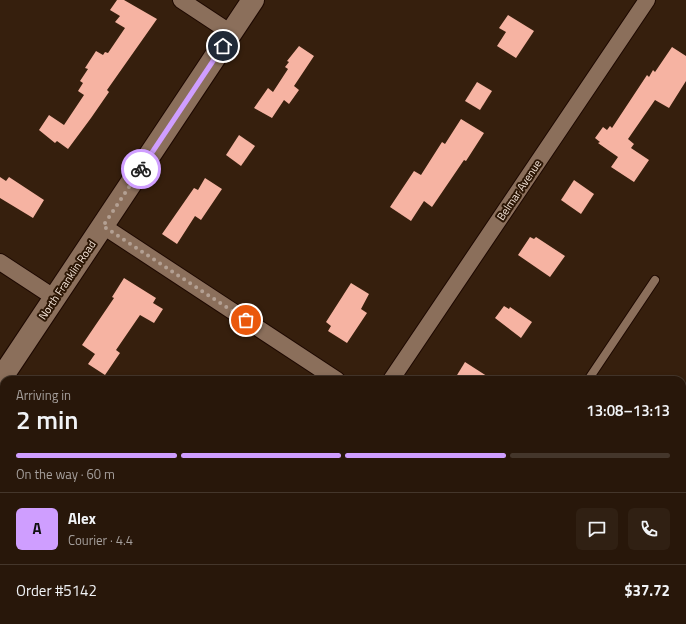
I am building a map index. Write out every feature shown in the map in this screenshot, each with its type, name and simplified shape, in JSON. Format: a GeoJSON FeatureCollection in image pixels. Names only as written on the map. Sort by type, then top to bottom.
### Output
{"type":"FeatureCollection","features":[{"type":"Feature","properties":{"kind":"main road","name":"North Franklin Road"},"geometry":{"type":"LineString","coordinates":[[3,376],[253,0]]}},
{"type":"Feature","properties":{"kind":"street"},"geometry":{"type":"LineString","coordinates":[[181,0],[231,33]]}},
{"type":"Feature","properties":{"kind":"street","name":"Belmar Avenue"},"geometry":{"type":"LineString","coordinates":[[394,376],[647,0]]}},
{"type":"Feature","properties":{"kind":"street"},"geometry":{"type":"LineString","coordinates":[[103,226],[331,376]]}},
{"type":"Feature","properties":{"kind":"street"},"geometry":{"type":"LineString","coordinates":[[0,262],[55,298]]}},
{"type":"Feature","properties":{"kind":"lane"},"geometry":{"type":"LineString","coordinates":[[591,376],[655,280]]}},
{"type":"Feature","properties":{"kind":"building"},"geometry":{"type":"Polygon","coordinates":[[[117,0],[124,0],[157,19],[107,90],[109,92],[68,149],[57,141],[55,143],[39,130],[49,115],[64,125],[84,95],[78,91],[83,83],[80,81],[88,69],[85,68],[96,51],[103,55],[105,52],[108,53],[125,28],[115,22],[120,16],[110,10],[117,0]]]}},
{"type":"Feature","properties":{"kind":"building"},"geometry":{"type":"Polygon","coordinates":[[[508,15],[534,31],[516,58],[497,46],[506,32],[499,28],[508,15]]]}},
{"type":"Feature","properties":{"kind":"building"},"geometry":{"type":"Polygon","coordinates":[[[299,46],[314,56],[294,86],[299,90],[289,104],[284,100],[272,118],[254,108],[268,88],[273,92],[288,69],[285,67],[289,62],[287,61],[299,46]]]}},
{"type":"Feature","properties":{"kind":"building"},"geometry":{"type":"Polygon","coordinates":[[[672,47],[686,56],[686,81],[669,108],[655,100],[628,139],[634,144],[631,148],[649,160],[634,182],[611,167],[618,157],[598,143],[600,142],[595,138],[603,127],[607,130],[610,126],[612,128],[647,75],[649,77],[653,70],[655,72],[672,47]]]}},
{"type":"Feature","properties":{"kind":"building"},"geometry":{"type":"Polygon","coordinates":[[[477,82],[492,91],[480,110],[465,101],[477,82]]]}},
{"type":"Feature","properties":{"kind":"building"},"geometry":{"type":"Polygon","coordinates":[[[461,119],[484,133],[466,161],[464,160],[432,207],[424,201],[411,221],[390,207],[414,171],[421,175],[442,142],[445,144],[461,119]]]}},
{"type":"Feature","properties":{"kind":"building"},"geometry":{"type":"Polygon","coordinates":[[[239,135],[255,146],[241,166],[226,155],[239,135]]]}},
{"type":"Feature","properties":{"kind":"building"},"geometry":{"type":"Polygon","coordinates":[[[0,177],[6,181],[9,177],[44,200],[33,218],[0,198],[0,177]]]}},
{"type":"Feature","properties":{"kind":"building"},"geometry":{"type":"Polygon","coordinates":[[[205,178],[222,189],[201,220],[195,216],[177,244],[162,234],[194,188],[198,190],[205,178]]]}},
{"type":"Feature","properties":{"kind":"building"},"geometry":{"type":"Polygon","coordinates":[[[574,180],[594,194],[581,214],[561,200],[574,180]]]}},
{"type":"Feature","properties":{"kind":"building"},"geometry":{"type":"Polygon","coordinates":[[[530,237],[534,239],[536,237],[565,256],[550,277],[518,255],[530,237]]]}},
{"type":"Feature","properties":{"kind":"building"},"geometry":{"type":"Polygon","coordinates":[[[124,278],[156,298],[153,303],[163,309],[154,323],[140,315],[116,350],[120,353],[105,375],[88,364],[95,354],[82,345],[114,298],[112,297],[124,278]]]}},
{"type":"Feature","properties":{"kind":"building"},"geometry":{"type":"Polygon","coordinates":[[[351,283],[369,294],[361,309],[367,313],[347,343],[328,331],[331,326],[326,322],[351,283]]]}},
{"type":"Feature","properties":{"kind":"building"},"geometry":{"type":"Polygon","coordinates":[[[504,306],[509,309],[510,307],[532,322],[521,338],[495,318],[504,306]]]}},
{"type":"Feature","properties":{"kind":"building"},"geometry":{"type":"Polygon","coordinates":[[[465,362],[487,376],[456,376],[465,362]]]}},
{"type":"Feature","properties":{"kind":"way so far"},"geometry":{"type":"LineString","coordinates":[[141,169],[103,226],[246,320]]}},
{"type":"Feature","properties":{"kind":"route"},"geometry":{"type":"LineString","coordinates":[[141,169],[223,46]]}}]}
